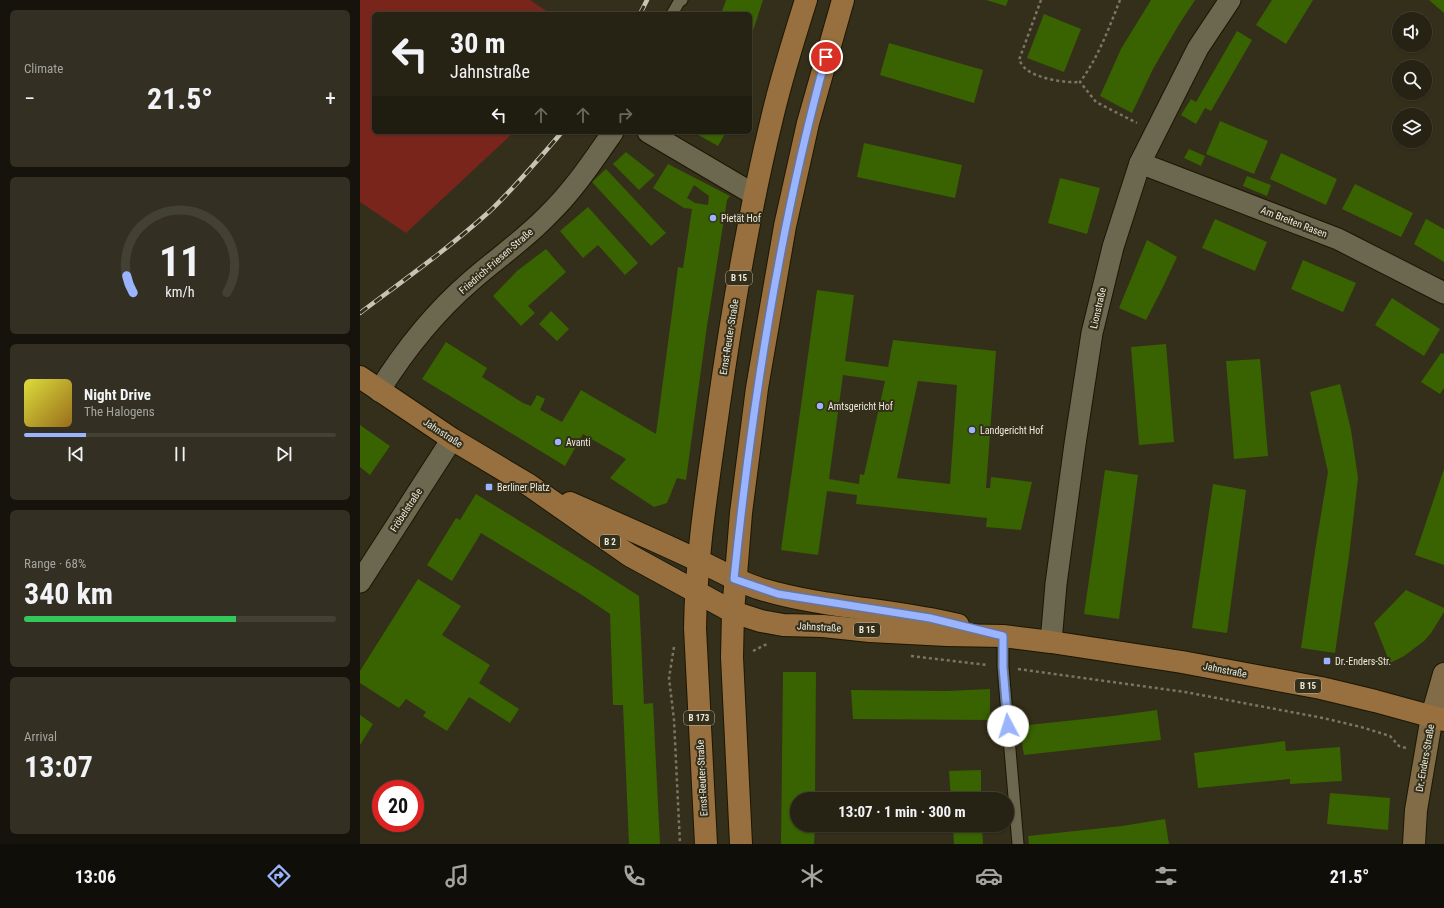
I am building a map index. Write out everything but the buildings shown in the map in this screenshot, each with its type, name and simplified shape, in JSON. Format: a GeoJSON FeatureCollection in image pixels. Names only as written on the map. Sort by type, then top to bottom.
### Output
{"type":"FeatureCollection","features":[{"type":"Feature","properties":{"kind":"main road","name":"Ernst-Reuter-Straße"},"geometry":{"type":"LineString","coordinates":[[698,560],[722,382],[738,282],[773,113],[806,0]]}},
{"type":"Feature","properties":{"kind":"main road"},"geometry":{"type":"LineString","coordinates":[[741,844],[732,657],[734,579],[741,513],[757,388],[784,234],[808,123],[843,0]]}},
{"type":"Feature","properties":{"kind":"main road","name":"Jahnstraße"},"geometry":{"type":"LineString","coordinates":[[360,377],[452,439],[529,485],[629,556],[696,593]]}},
{"type":"Feature","properties":{"kind":"main road","name":"Jahnstraße"},"geometry":{"type":"LineString","coordinates":[[529,485],[698,560]]}},
{"type":"Feature","properties":{"kind":"main road"},"geometry":{"type":"LineString","coordinates":[[698,560],[734,579]]}},
{"type":"Feature","properties":{"kind":"main road","name":"B 15"},"geometry":{"type":"LineString","coordinates":[[698,560],[696,593],[733,612]]}},
{"type":"Feature","properties":{"kind":"main road","name":"Jahnstraße"},"geometry":{"type":"LineString","coordinates":[[734,579],[778,594],[930,618],[1003,636]]}},
{"type":"Feature","properties":{"kind":"main road","name":"Ernst-Reuter-Straße"},"geometry":{"type":"LineString","coordinates":[[696,593],[696,664],[706,844]]}},
{"type":"Feature","properties":{"kind":"main road","name":"Jahnstraße"},"geometry":{"type":"LineString","coordinates":[[733,612],[783,626],[823,626],[870,631],[1003,636],[1051,642],[1182,662],[1321,688],[1438,718]]}},
{"type":"Feature","properties":{"kind":"main road","name":"Dr.-Enders-Straße"},"geometry":{"type":"LineString","coordinates":[[1414,844],[1416,810],[1426,753],[1438,718],[1444,674]]}},
{"type":"Feature","properties":{"kind":"street","name":"Lionstraße"},"geometry":{"type":"LineString","coordinates":[[1051,642],[1057,576],[1092,333],[1113,247],[1140,163],[1198,48],[1230,0]]}},
{"type":"Feature","properties":{"kind":"street","name":"Friedrich-Friesen-Straße"},"geometry":{"type":"LineString","coordinates":[[380,391],[389,376],[420,334],[446,305],[471,281],[548,216],[585,173],[612,134]]}},
{"type":"Feature","properties":{"kind":"street"},"geometry":{"type":"LineString","coordinates":[[651,134],[755,195]]}},
{"type":"Feature","properties":{"kind":"street","name":"Am Breiten Rasen"},"geometry":{"type":"LineString","coordinates":[[1140,163],[1338,239],[1444,293]]}},
{"type":"Feature","properties":{"kind":"street","name":"Fröbelstraße"},"geometry":{"type":"LineString","coordinates":[[360,582],[452,439]]}},
{"type":"Feature","properties":{"kind":"lane"},"geometry":{"type":"LineString","coordinates":[[673,12],[679,2],[682,0]]}},
{"type":"Feature","properties":{"kind":"lane"},"geometry":{"type":"LineString","coordinates":[[1003,636],[1003,667],[1018,844]]}},
{"type":"Feature","properties":{"kind":"path"},"geometry":{"type":"LineString","coordinates":[[1041,0],[1019,60],[1027,70],[1049,79],[1068,83],[1080,82],[1088,71],[1103,42],[1120,0]]}},
{"type":"Feature","properties":{"kind":"path"},"geometry":{"type":"LineString","coordinates":[[1080,82],[1096,102],[1139,124],[1157,130]]}},
{"type":"Feature","properties":{"kind":"path"},"geometry":{"type":"LineString","coordinates":[[674,643],[669,678],[674,720],[680,844]]}},
{"type":"Feature","properties":{"kind":"path"},"geometry":{"type":"LineString","coordinates":[[751,655],[754,650],[772,643]]}},
{"type":"Feature","properties":{"kind":"path"},"geometry":{"type":"LineString","coordinates":[[911,656],[1185,692],[1323,718],[1361,727],[1390,736],[1399,746],[1426,753]]}},
{"type":"Feature","properties":{"kind":"shaded area"},"geometry":{"type":"Polygon","coordinates":[[[360,0],[530,0],[548,12],[372,12],[372,134],[512,134],[406,233],[360,202],[360,0]]]}},
{"type":"Feature","properties":{"kind":"railway"},"geometry":{"type":"LineString","coordinates":[[641,12],[647,0]]}},
{"type":"Feature","properties":{"kind":"railway"},"geometry":{"type":"LineString","coordinates":[[360,313],[442,251],[490,211],[560,134]]}},
{"type":"Feature","properties":{"kind":"place","name":"Pietät Hof"},"geometry":{"type":"Point","coordinates":[713,218]}},
{"type":"Feature","properties":{"kind":"place","name":"Amtsgericht Hof"},"geometry":{"type":"Point","coordinates":[820,406]}},
{"type":"Feature","properties":{"kind":"place","name":"Landgericht Hof"},"geometry":{"type":"Point","coordinates":[972,430]}},
{"type":"Feature","properties":{"kind":"place","name":"Avanti"},"geometry":{"type":"Point","coordinates":[558,442]}},
{"type":"Feature","properties":{"kind":"place","name":"Berliner Platz"},"geometry":{"type":"Point","coordinates":[489,487]}},
{"type":"Feature","properties":{"kind":"place","name":"Dr.-Enders-Str."},"geometry":{"type":"Point","coordinates":[1327,661]}},
{"type":"Feature","properties":{"kind":"route"},"geometry":{"type":"LineString","coordinates":[[826,57],[808,123],[785,226],[757,388],[734,579],[758,588],[791,597],[930,618],[1003,636],[1003,667],[1008,726]]}}]}
